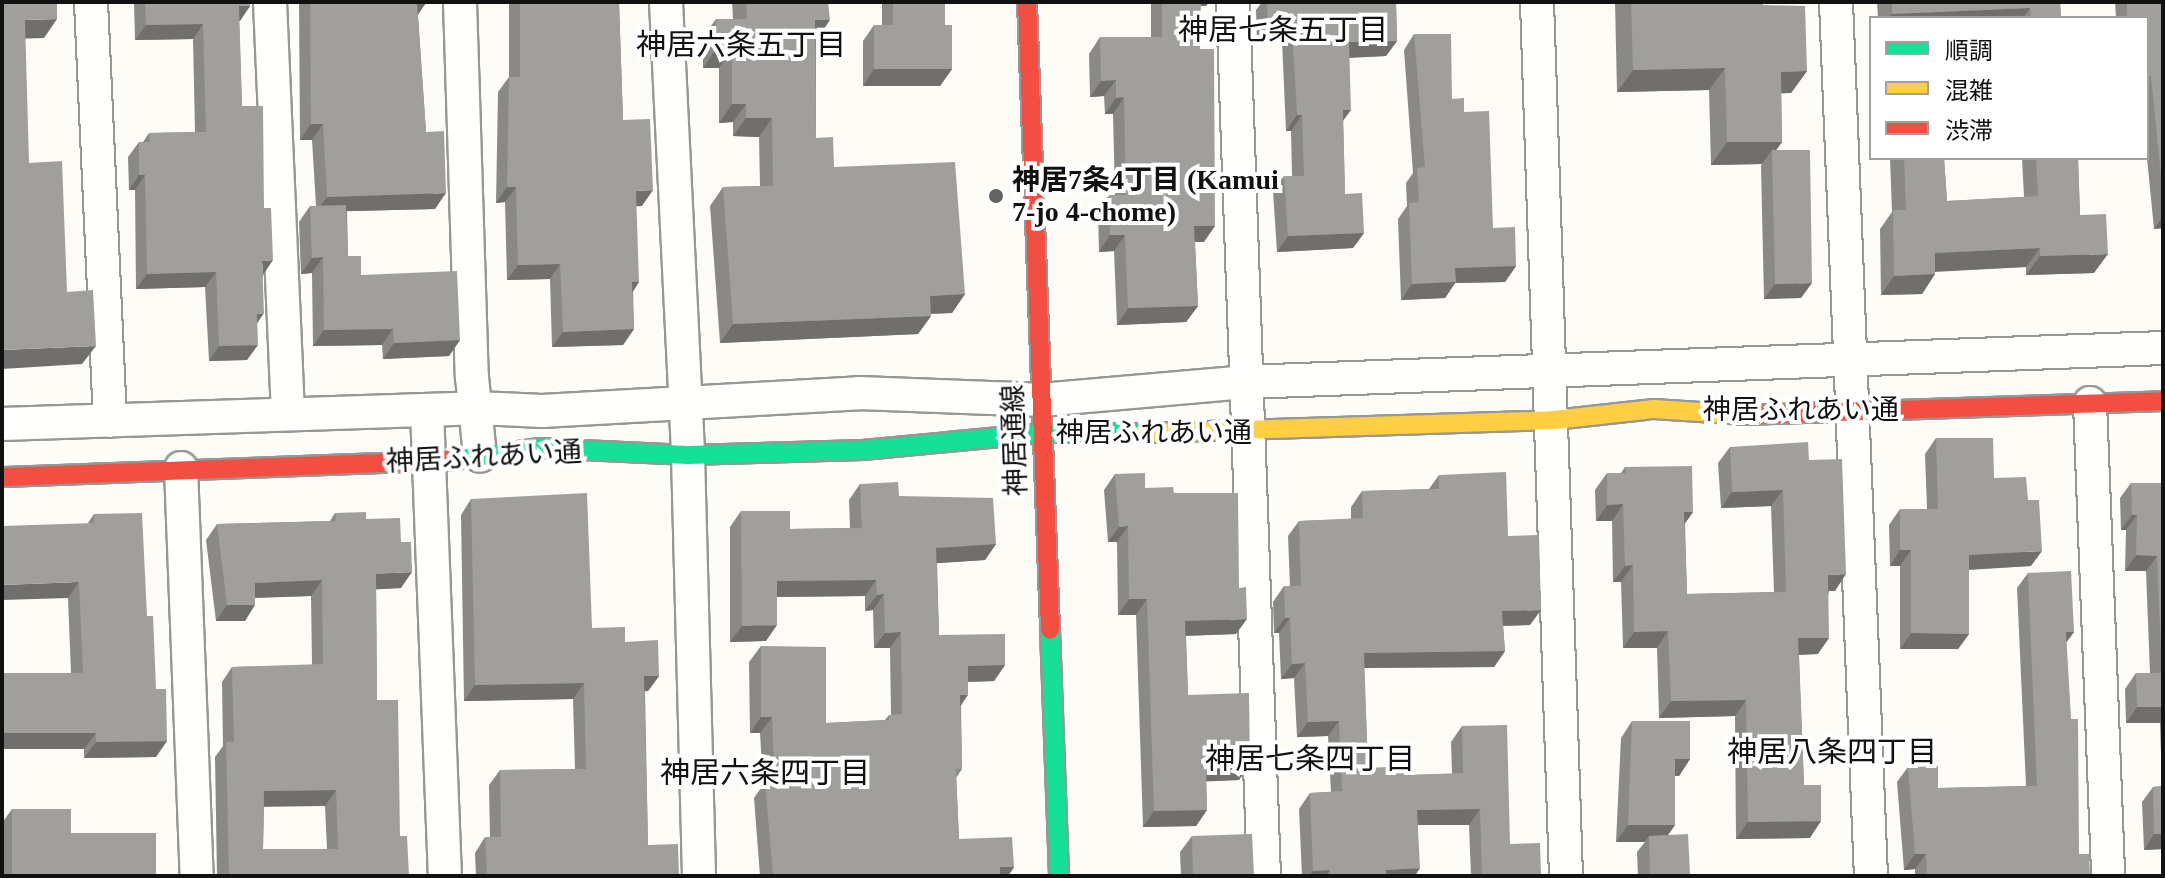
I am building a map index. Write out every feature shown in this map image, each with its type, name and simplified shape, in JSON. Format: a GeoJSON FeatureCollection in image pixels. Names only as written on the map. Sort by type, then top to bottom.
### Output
{"type":"FeatureCollection","features":[{"type":"Feature","properties":{"kind":"street"},"geometry":{"type":"LineString","coordinates":[[91,2],[110,421]]}},
{"type":"Feature","properties":{"kind":"street"},"geometry":{"type":"LineString","coordinates":[[270,2],[288,413]]}},
{"type":"Feature","properties":{"kind":"street"},"geometry":{"type":"LineString","coordinates":[[460,2],[480,456]]}},
{"type":"Feature","properties":{"kind":"street"},"geometry":{"type":"LineString","coordinates":[[666,2],[688,455],[699,876]]}},
{"type":"Feature","properties":{"kind":"street","name":"神居通線"},"geometry":{"type":"LineString","coordinates":[[1027,2],[1059,876]]}},
{"type":"Feature","properties":{"kind":"street"},"geometry":{"type":"LineString","coordinates":[[1233,2],[1264,876]]}},
{"type":"Feature","properties":{"kind":"street"},"geometry":{"type":"LineString","coordinates":[[1537,2],[1554,420],[1566,876]]}},
{"type":"Feature","properties":{"kind":"street"},"geometry":{"type":"LineString","coordinates":[[1836,2],[1847,360],[1871,876]]}},
{"type":"Feature","properties":{"kind":"street","name":"神居ふれあい通"},"geometry":{"type":"LineString","coordinates":[[9,424],[477,408],[542,411],[685,399],[859,393],[1041,400],[1245,382],[2163,348]]}},
{"type":"Feature","properties":{"kind":"street","name":"神居ふれあい通"},"geometry":{"type":"LineString","coordinates":[[10,476],[181,468],[429,463],[540,448],[688,455],[863,450],[1042,433],[1247,433],[1554,420],[1654,409],[1769,416],[2163,401]]}},
{"type":"Feature","properties":{"kind":"street"},"geometry":{"type":"LineString","coordinates":[[2090,403],[2108,876]]}},
{"type":"Feature","properties":{"kind":"street"},"geometry":{"type":"LineString","coordinates":[[427,410],[445,876]]}},
{"type":"Feature","properties":{"kind":"street"},"geometry":{"type":"LineString","coordinates":[[9,424],[10,476]]}},
{"type":"Feature","properties":{"kind":"street"},"geometry":{"type":"LineString","coordinates":[[181,468],[197,876]]}},
{"type":"Feature","properties":{"kind":"building"},"geometry":{"type":"Polygon","coordinates":[[[2,2],[57,2],[57,19],[25,20],[29,163],[62,161],[67,292],[93,290],[96,346],[2,350],[2,2]]]}},
{"type":"Feature","properties":{"kind":"building"},"geometry":{"type":"Polygon","coordinates":[[[145,2],[250,2],[250,6],[239,6],[242,106],[263,106],[264,208],[271,208],[273,260],[262,261],[264,313],[257,314],[258,345],[219,346],[216,272],[147,274],[145,175],[139,175],[139,142],[150,142],[149,133],[206,132],[203,24],[146,25],[145,2]]]}},
{"type":"Feature","properties":{"kind":"building"},"geometry":{"type":"Polygon","coordinates":[[[310,2],[426,2],[417,3],[426,132],[444,131],[446,193],[327,197],[323,124],[311,124],[310,2]]]}},
{"type":"Feature","properties":{"kind":"building"},"geometry":{"type":"Polygon","coordinates":[[[520,2],[619,2],[623,120],[650,119],[653,190],[636,191],[639,282],[632,282],[634,329],[563,332],[560,264],[518,265],[516,187],[507,187],[509,77],[520,77],[520,2]]]}},
{"type":"Feature","properties":{"kind":"building"},"geometry":{"type":"Polygon","coordinates":[[[746,2],[828,2],[830,20],[815,20],[816,138],[833,137],[834,167],[955,162],[965,294],[930,296],[931,316],[733,324],[723,187],[773,186],[772,118],[746,118],[746,104],[732,104],[732,49],[716,49],[716,19],[747,19],[746,2]]]}},
{"type":"Feature","properties":{"kind":"building"},"geometry":{"type":"Polygon","coordinates":[[[893,2],[945,2],[945,25],[952,25],[952,69],[874,69],[874,25],[893,25],[893,2]]]}},
{"type":"Feature","properties":{"kind":"building"},"geometry":{"type":"Polygon","coordinates":[[[1162,2],[1201,2],[1200,49],[1214,49],[1215,226],[1194,226],[1198,306],[1128,308],[1125,235],[1110,235],[1109,195],[1126,195],[1124,97],[1116,98],[1116,80],[1101,81],[1100,37],[1162,37],[1162,2]]]}},
{"type":"Feature","properties":{"kind":"building"},"geometry":{"type":"Polygon","coordinates":[[[1267,2],[1396,2],[1397,41],[1349,42],[1351,110],[1343,110],[1345,194],[1362,193],[1364,233],[1288,236],[1284,176],[1304,176],[1302,115],[1297,115],[1292,26],[1268,27],[1267,2]]]}},
{"type":"Feature","properties":{"kind":"building"},"geometry":{"type":"Polygon","coordinates":[[[1631,2],[1763,2],[1763,5],[1805,6],[1807,71],[1781,72],[1782,142],[1727,142],[1725,68],[1633,70],[1631,2]]]}},
{"type":"Feature","properties":{"kind":"building"},"geometry":{"type":"Polygon","coordinates":[[[1892,2],[2060,2],[2061,16],[2031,16],[2030,8],[1892,14],[1892,2]]]}},
{"type":"Feature","properties":{"kind":"building"},"geometry":{"type":"Polygon","coordinates":[[[2127,2],[2163,2],[2163,195],[2149,76],[2149,16],[2127,16],[2127,2]]]}},
{"type":"Feature","properties":{"kind":"building"},"geometry":{"type":"Polygon","coordinates":[[[1414,34],[1451,34],[1452,99],[1464,98],[1464,112],[1489,111],[1493,228],[1515,227],[1516,266],[1455,268],[1456,282],[1412,284],[1409,203],[1419,202],[1417,168],[1425,167],[1414,34]]]}},
{"type":"Feature","properties":{"kind":"building"},"geometry":{"type":"Polygon","coordinates":[[[1772,150],[1810,150],[1812,283],[1775,284],[1772,150]]]}},
{"type":"Feature","properties":{"kind":"building"},"geometry":{"type":"Polygon","coordinates":[[[1904,160],[1944,160],[1947,201],[2038,196],[2036,160],[2078,160],[2080,215],[2106,214],[2108,254],[2040,256],[2040,248],[1935,253],[1935,274],[1894,276],[1893,210],[1906,210],[1904,160]]]}},
{"type":"Feature","properties":{"kind":"building"},"geometry":{"type":"Polygon","coordinates":[[[346,205],[348,256],[361,256],[361,275],[457,271],[460,340],[394,343],[393,329],[324,330],[323,257],[312,258],[310,206],[346,205]]]}},
{"type":"Feature","properties":{"kind":"building"},"geometry":{"type":"Polygon","coordinates":[[[1936,438],[1993,438],[1994,478],[2026,477],[2028,500],[2039,500],[2042,551],[1969,555],[1969,634],[1911,633],[1911,550],[1900,550],[1900,509],[1938,509],[1936,438]]]}},
{"type":"Feature","properties":{"kind":"building"},"geometry":{"type":"Polygon","coordinates":[[[1808,442],[1809,460],[1842,459],[1846,574],[1828,575],[1829,638],[1798,638],[1804,785],[1821,785],[1821,821],[1748,822],[1746,700],[1671,701],[1668,631],[1634,632],[1633,565],[1625,566],[1623,504],[1607,505],[1607,473],[1626,473],[1625,467],[1692,466],[1693,512],[1684,512],[1687,594],[1786,592],[1783,490],[1732,492],[1730,447],[1808,442]]]}},
{"type":"Feature","properties":{"kind":"building"},"geometry":{"type":"Polygon","coordinates":[[[1506,472],[1508,536],[1539,535],[1541,610],[1502,611],[1505,651],[1364,653],[1368,768],[1407,766],[1408,775],[1463,773],[1462,726],[1507,725],[1510,844],[1540,843],[1541,876],[1482,876],[1480,809],[1417,810],[1420,868],[1386,870],[1386,876],[1330,876],[1330,870],[1313,871],[1310,793],[1342,791],[1339,721],[1308,722],[1305,663],[1292,664],[1290,618],[1285,618],[1284,586],[1301,586],[1299,521],[1363,518],[1362,491],[1439,489],[1439,475],[1506,472]]]}},
{"type":"Feature","properties":{"kind":"building"},"geometry":{"type":"Polygon","coordinates":[[[1145,473],[1145,488],[1173,487],[1174,493],[1238,493],[1239,588],[1246,587],[1247,619],[1185,621],[1188,695],[1249,693],[1250,764],[1206,766],[1207,810],[1154,811],[1147,599],[1129,599],[1128,526],[1119,527],[1115,474],[1145,473]]]}},
{"type":"Feature","properties":{"kind":"building"},"geometry":{"type":"Polygon","coordinates":[[[898,482],[899,496],[993,498],[996,544],[936,548],[939,635],[1005,634],[1005,665],[968,666],[968,695],[960,695],[962,769],[956,769],[959,839],[1012,837],[1014,867],[1000,867],[1000,876],[773,876],[765,782],[775,781],[772,717],[761,717],[761,646],[826,647],[826,723],[889,720],[889,715],[902,714],[901,632],[885,633],[884,594],[877,595],[876,580],[777,581],[777,625],[742,626],[741,511],[790,511],[790,529],[862,528],[860,484],[898,482]]]}},
{"type":"Feature","properties":{"kind":"building"},"geometry":{"type":"Polygon","coordinates":[[[2131,483],[2163,483],[2163,707],[2137,707],[2136,673],[2162,673],[2157,556],[2136,555],[2137,515],[2132,515],[2131,483]]]}},
{"type":"Feature","properties":{"kind":"building"},"geometry":{"type":"Polygon","coordinates":[[[587,493],[592,628],[625,627],[625,642],[658,640],[659,676],[644,676],[648,845],[678,844],[679,876],[487,876],[485,837],[501,837],[500,770],[586,769],[584,683],[475,685],[471,499],[587,493]]]}},
{"type":"Feature","properties":{"kind":"building"},"geometry":{"type":"Polygon","coordinates":[[[366,512],[366,519],[400,518],[401,542],[411,542],[412,572],[376,574],[377,700],[398,700],[400,836],[407,836],[409,876],[229,876],[226,742],[234,742],[232,667],[323,664],[322,580],[255,583],[255,605],[227,605],[217,524],[336,521],[335,513],[366,512]],[[336,790],[264,791],[263,849],[338,849],[336,790]]]}},
{"type":"Feature","properties":{"kind":"building"},"geometry":{"type":"Polygon","coordinates":[[[142,513],[147,616],[153,616],[156,689],[166,689],[167,741],[96,742],[96,733],[2,733],[2,673],[83,673],[79,582],[2,585],[2,526],[94,523],[94,514],[142,513]]]}},
{"type":"Feature","properties":{"kind":"building"},"geometry":{"type":"Polygon","coordinates":[[[2071,571],[2074,632],[2066,632],[2071,719],[2078,719],[2079,854],[2089,854],[2090,876],[1927,876],[1926,854],[1915,854],[1908,767],[1938,766],[1938,788],[2037,786],[2028,573],[2071,571]]]}},
{"type":"Feature","properties":{"kind":"building"},"geometry":{"type":"Polygon","coordinates":[[[1632,721],[1690,721],[1690,759],[1675,759],[1675,825],[1628,825],[1632,721]]]}},
{"type":"Feature","properties":{"kind":"building"},"geometry":{"type":"Polygon","coordinates":[[[2163,786],[2163,834],[2154,834],[2153,787],[2163,786]]]}},
{"type":"Feature","properties":{"kind":"building"},"geometry":{"type":"Polygon","coordinates":[[[12,809],[71,809],[71,833],[156,833],[156,876],[12,876],[12,809]]]}},
{"type":"Feature","properties":{"kind":"building"},"geometry":{"type":"Polygon","coordinates":[[[1252,834],[1254,876],[1193,876],[1192,836],[1252,834]]]}},
{"type":"Feature","properties":{"kind":"building"},"geometry":{"type":"Polygon","coordinates":[[[1688,834],[1690,874],[1650,875],[1649,836],[1688,834]]]}},
{"type":"Feature","properties":{"kind":"traffic: fast"},"geometry":{"type":"LineString","coordinates":[[447,461],[540,448],[688,455],[863,450],[1042,433],[1144,433]]}},
{"type":"Feature","properties":{"kind":"traffic: fast"},"geometry":{"type":"LineString","coordinates":[[1050,630],[1059,876]]}},
{"type":"Feature","properties":{"kind":"traffic: slow"},"geometry":{"type":"LineString","coordinates":[[1144,433],[1554,420],[1654,409],[1746,415]]}},
{"type":"Feature","properties":{"kind":"traffic: jam"},"geometry":{"type":"LineString","coordinates":[[1027,2],[1050,630]]}},
{"type":"Feature","properties":{"kind":"traffic: jam"},"geometry":{"type":"LineString","coordinates":[[1746,415],[2163,401]]}},
{"type":"Feature","properties":{"kind":"traffic: jam"},"geometry":{"type":"LineString","coordinates":[[2,477],[447,461]]}},
{"type":"Feature","properties":{"kind":"place","name":"神居7条4丁目 (Kamui 7-jo 4-chome)"},"geometry":{"type":"Point","coordinates":[996,196]}},
{"type":"Feature","properties":{"kind":"district","name":"神居七条五丁目"},"geometry":{"type":"Point","coordinates":[1283,30]}},
{"type":"Feature","properties":{"kind":"district","name":"神居六条五丁目"},"geometry":{"type":"Point","coordinates":[741,45]}},
{"type":"Feature","properties":{"kind":"district","name":"神居八条四丁目"},"geometry":{"type":"Point","coordinates":[1832,752]}},
{"type":"Feature","properties":{"kind":"district","name":"神居七条四丁目"},"geometry":{"type":"Point","coordinates":[1310,759]}},
{"type":"Feature","properties":{"kind":"district","name":"神居六条四丁目"},"geometry":{"type":"Point","coordinates":[765,773]}}]}
